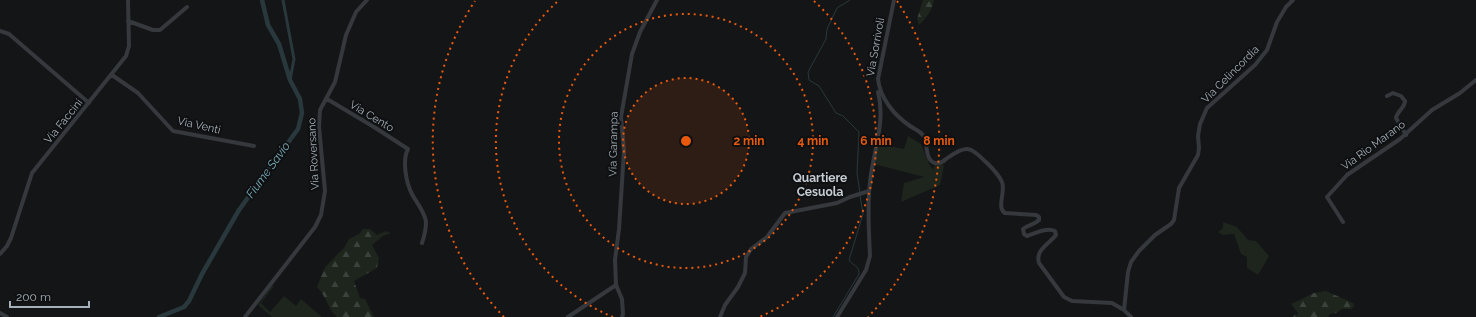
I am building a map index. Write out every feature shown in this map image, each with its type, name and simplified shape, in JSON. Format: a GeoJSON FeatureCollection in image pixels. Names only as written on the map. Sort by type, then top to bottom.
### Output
{"type":"FeatureCollection","features":[{"type":"Feature","properties":{"kind":"street","name":"Via Faccini"},"geometry":{"type":"LineString","coordinates":[[0,254],[7,246],[11,238],[32,173],[122,63],[127,52],[128,0]]}},
{"type":"Feature","properties":{"kind":"street","name":"Via Roversano"},"geometry":{"type":"LineString","coordinates":[[245,317],[315,227],[321,215],[325,191],[322,168],[319,117],[320,110],[333,87],[339,71],[346,35],[356,12],[367,0]]}},
{"type":"Feature","properties":{"kind":"street","name":"Via Garampa"},"geometry":{"type":"LineString","coordinates":[[622,317],[622,299],[616,285],[615,260],[619,228],[624,151],[621,117],[632,54],[640,32],[657,0]]}},
{"type":"Feature","properties":{"kind":"street","name":"Via Sorrivoli"},"geometry":{"type":"LineString","coordinates":[[894,0],[878,79],[882,96],[894,111],[909,125],[921,133],[925,139],[928,157],[933,162],[942,162],[960,149],[970,149],[995,171],[1002,182],[1004,192],[1000,206],[1002,211],[1006,213],[1036,215],[1039,217],[1037,222],[1023,229],[1024,234],[1027,236],[1052,229],[1055,231],[1056,235],[1039,253],[1038,259],[1039,264],[1064,297],[1072,301],[1112,303],[1124,310],[1131,317]]}},
{"type":"Feature","properties":{"kind":"street","name":"Via Celincordia"},"geometry":{"type":"LineString","coordinates":[[1124,310],[1128,272],[1131,262],[1138,251],[1155,235],[1167,228],[1174,220],[1179,188],[1198,154],[1200,124],[1208,108],[1255,65],[1267,50],[1277,22],[1286,7],[1293,0]]}},
{"type":"Feature","properties":{"kind":"street"},"geometry":{"type":"LineString","coordinates":[[128,22],[153,30],[160,30],[186,7]]}},
{"type":"Feature","properties":{"kind":"street"},"geometry":{"type":"LineString","coordinates":[[0,31],[9,34],[89,103]]}},
{"type":"Feature","properties":{"kind":"street","name":"Via Venti"},"geometry":{"type":"LineString","coordinates":[[112,75],[138,93],[174,131],[254,146]]}},
{"type":"Feature","properties":{"kind":"street"},"geometry":{"type":"LineString","coordinates":[[837,317],[866,270],[870,256],[869,191],[881,120],[881,102],[877,88],[878,79]]}},
{"type":"Feature","properties":{"kind":"street","name":"Via Rio Marano"},"geometry":{"type":"LineString","coordinates":[[1343,222],[1327,197],[1347,175],[1406,134],[1432,110],[1460,93],[1476,80]]}},
{"type":"Feature","properties":{"kind":"street"},"geometry":{"type":"LineString","coordinates":[[1387,96],[1393,93],[1400,96],[1405,101],[1405,105],[1396,114],[1396,118],[1406,134]]}},
{"type":"Feature","properties":{"kind":"street","name":"Via Cento"},"geometry":{"type":"LineString","coordinates":[[327,99],[374,126],[408,149],[406,156],[408,181],[411,192],[426,221],[422,243]]}},
{"type":"Feature","properties":{"kind":"street"},"geometry":{"type":"LineString","coordinates":[[720,317],[725,305],[745,273],[746,256],[751,249],[767,237],[785,213],[837,204],[850,197],[869,191]]}},
{"type":"Feature","properties":{"kind":"street"},"geometry":{"type":"LineString","coordinates":[[568,317],[616,285]]}},
{"type":"Feature","properties":{"kind":"street"},"geometry":{"type":"LineString","coordinates":[[0,313],[7,317]]}},
{"type":"Feature","properties":{"kind":"green space"},"geometry":{"type":"Polygon","coordinates":[[[923,0],[934,0],[929,14],[919,25],[917,19],[923,0]]]}},
{"type":"Feature","properties":{"kind":"green space"},"geometry":{"type":"Polygon","coordinates":[[[908,136],[921,144],[933,170],[935,164],[942,164],[944,166],[940,185],[901,202],[904,183],[924,177],[874,164],[878,144],[904,149],[908,136]]]}},
{"type":"Feature","properties":{"kind":"green space"},"geometry":{"type":"Polygon","coordinates":[[[1223,222],[1237,227],[1248,240],[1256,241],[1269,256],[1258,275],[1247,268],[1247,257],[1241,254],[1234,234],[1222,235],[1218,232],[1223,228],[1223,222]]]}},
{"type":"Feature","properties":{"kind":"green space"},"geometry":{"type":"Polygon","coordinates":[[[363,229],[370,229],[377,235],[386,231],[390,233],[383,236],[372,245],[379,258],[377,268],[354,281],[360,298],[365,299],[374,317],[337,317],[317,287],[325,267],[344,248],[349,239],[359,234],[363,229]]]}},
{"type":"Feature","properties":{"kind":"green space"},"geometry":{"type":"Polygon","coordinates":[[[272,285],[274,286],[261,303],[270,312],[284,296],[296,306],[301,299],[322,317],[272,317],[258,305],[272,285]]]}},
{"type":"Feature","properties":{"kind":"green space"},"geometry":{"type":"Polygon","coordinates":[[[1326,291],[1353,303],[1354,306],[1351,309],[1342,309],[1336,313],[1330,314],[1328,317],[1293,317],[1295,314],[1298,315],[1298,313],[1291,304],[1314,293],[1326,291]]]}},
{"type":"Feature","properties":{"kind":"waterway","name":"Fiume Savio"},"geometry":{"type":"LineString","coordinates":[[159,317],[184,307],[189,301],[202,274],[239,210],[298,129],[302,113],[300,99],[290,80],[279,44],[268,25],[262,0]]}},
{"type":"Feature","properties":{"kind":"waterway"},"geometry":{"type":"LineString","coordinates":[[283,0],[294,59],[290,80]]}},
{"type":"Feature","properties":{"kind":"waterway"},"geometry":{"type":"LineString","coordinates":[[850,0],[837,8],[827,29],[826,39],[808,72],[809,80],[819,86],[836,113],[843,116],[859,132],[857,173],[860,193]]}},
{"type":"Feature","properties":{"kind":"waterway"},"geometry":{"type":"LineString","coordinates":[[833,317],[859,274],[857,267],[849,260],[863,214],[860,196]]}},
{"type":"Feature","properties":{"kind":"district","name":"Quartiere Cesuola"},"geometry":{"type":"Point","coordinates":[820,185]}}]}
